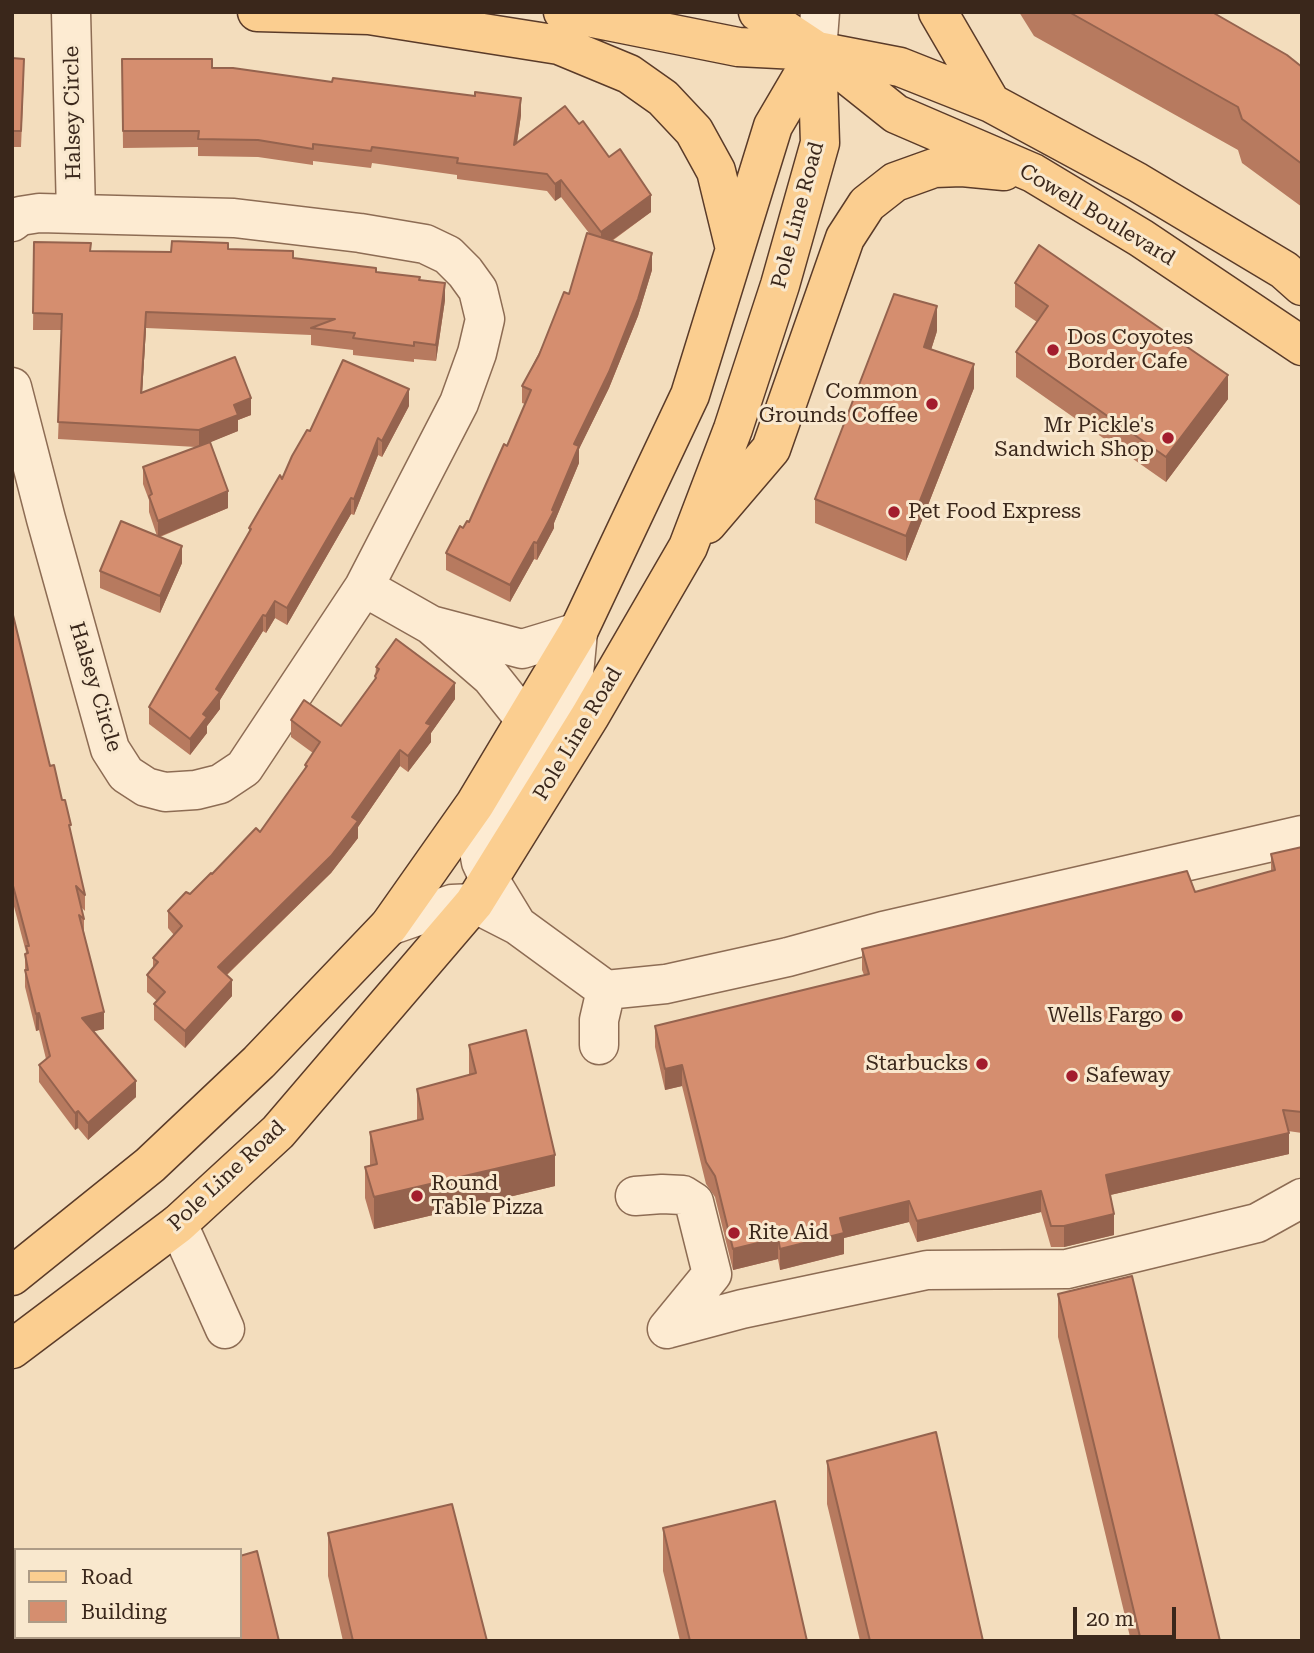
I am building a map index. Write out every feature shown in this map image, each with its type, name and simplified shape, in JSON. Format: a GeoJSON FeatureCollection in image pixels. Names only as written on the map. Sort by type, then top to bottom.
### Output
{"type":"FeatureCollection","features":[{"type":"Feature","properties":{"kind":"main road"},"geometry":{"type":"LineString","coordinates":[[257,12],[383,13],[559,45],[629,74],[663,98],[694,131],[716,171],[735,250]]}},
{"type":"Feature","properties":{"kind":"main road","name":"Cowell Boulevard"},"geometry":{"type":"LineString","coordinates":[[563,12],[738,47],[817,51],[900,66],[992,103],[1175,203],[1284,270],[1302,286]]}},
{"type":"Feature","properties":{"kind":"main road","name":"Cowell Boulevard"},"geometry":{"type":"LineString","coordinates":[[758,12],[817,51],[896,114],[1033,173],[1141,238],[1302,346]]}},
{"type":"Feature","properties":{"kind":"main road"},"geometry":{"type":"LineString","coordinates":[[938,12],[992,103]]}},
{"type":"Feature","properties":{"kind":"main road"},"geometry":{"type":"LineString","coordinates":[[12,1276],[150,1165],[259,1062],[389,926],[475,804],[578,632],[690,395],[773,126],[817,51]]}},
{"type":"Feature","properties":{"kind":"main road","name":"Pole Line Road"},"geometry":{"type":"LineString","coordinates":[[12,1349],[178,1224],[278,1132],[482,891],[590,716],[688,547],[738,416],[780,285],[820,143],[817,51]]}},
{"type":"Feature","properties":{"kind":"main road"},"geometry":{"type":"LineString","coordinates":[[688,547],[771,449],[845,238],[867,204],[895,182],[934,168],[962,167],[1033,173]]}},
{"type":"Feature","properties":{"kind":"street","name":"Halsey Circle"},"geometry":{"type":"LineString","coordinates":[[71,12],[76,213]]}},
{"type":"Feature","properties":{"kind":"street"},"geometry":{"type":"LineString","coordinates":[[817,51],[820,12]]}},
{"type":"Feature","properties":{"kind":"street","name":"Halsey Circle"},"geometry":{"type":"LineString","coordinates":[[12,222],[20,216],[39,213],[234,218],[360,233],[425,244],[447,255],[465,272],[478,290],[485,319],[477,353],[459,403],[364,587],[244,768],[220,784],[196,790],[165,792],[146,787],[126,774],[110,749],[12,387]]}},
{"type":"Feature","properties":{"kind":"street"},"geometry":{"type":"LineString","coordinates":[[364,587],[431,625],[491,677],[526,721]]}},
{"type":"Feature","properties":{"kind":"street"},"geometry":{"type":"LineString","coordinates":[[431,625],[522,649],[578,632],[571,705],[479,851],[482,891],[517,925],[606,990],[666,984],[788,957],[883,931],[1302,835]]}},
{"type":"Feature","properties":{"kind":"street"},"geometry":{"type":"LineString","coordinates":[[389,926],[482,891]]}},
{"type":"Feature","properties":{"kind":"street"},"geometry":{"type":"LineString","coordinates":[[599,1045],[599,1020],[606,990]]}},
{"type":"Feature","properties":{"kind":"street"},"geometry":{"type":"LineString","coordinates":[[635,1196],[683,1195],[694,1202],[712,1274],[667,1329],[742,1309],[927,1270],[1067,1269],[1257,1223],[1302,1198]]}},
{"type":"Feature","properties":{"kind":"street"},"geometry":{"type":"LineString","coordinates":[[178,1224],[225,1329]]}},
{"type":"Feature","properties":{"kind":"building"},"geometry":{"type":"Polygon","coordinates":[[[1069,12],[1212,12],[1287,55],[1302,67],[1302,164],[1242,119],[1238,107],[1069,12]]]}},
{"type":"Feature","properties":{"kind":"building"},"geometry":{"type":"Polygon","coordinates":[[[12,58],[24,59],[21,131],[12,131],[12,58]]]}},
{"type":"Feature","properties":{"kind":"building"},"geometry":{"type":"Polygon","coordinates":[[[122,59],[212,59],[212,68],[233,68],[332,82],[333,78],[475,96],[475,92],[521,98],[514,145],[565,106],[579,124],[583,121],[609,157],[620,149],[651,195],[601,232],[561,180],[555,184],[547,174],[457,163],[458,158],[372,147],[371,151],[313,144],[313,149],[258,140],[198,139],[199,131],[123,131],[122,59]]]}},
{"type":"Feature","properties":{"kind":"building"},"geometry":{"type":"Polygon","coordinates":[[[587,233],[652,253],[638,299],[609,372],[574,444],[579,446],[552,510],[554,511],[510,585],[446,553],[460,526],[463,528],[467,521],[469,522],[504,444],[507,446],[531,390],[522,386],[539,355],[564,292],[569,294],[587,233]]]}},
{"type":"Feature","properties":{"kind":"building"},"geometry":{"type":"Polygon","coordinates":[[[172,241],[228,243],[228,249],[293,251],[293,258],[376,268],[376,272],[445,283],[436,345],[414,342],[414,346],[353,338],[355,333],[311,328],[335,319],[146,312],[141,393],[235,357],[251,398],[234,405],[238,415],[199,430],[58,422],[62,314],[33,313],[34,242],[91,243],[90,251],[171,252],[172,241]]]}},
{"type":"Feature","properties":{"kind":"building"},"geometry":{"type":"Polygon","coordinates":[[[1039,245],[1228,375],[1166,457],[1016,352],[1048,306],[1015,283],[1039,245]]]}},
{"type":"Feature","properties":{"kind":"building"},"geometry":{"type":"Polygon","coordinates":[[[894,294],[937,306],[924,347],[974,364],[906,536],[815,499],[894,294]]]}},
{"type":"Feature","properties":{"kind":"building"},"geometry":{"type":"Polygon","coordinates":[[[343,360],[409,389],[382,441],[378,438],[354,499],[351,498],[287,608],[275,601],[266,616],[263,615],[216,689],[220,692],[203,714],[207,717],[190,739],[149,707],[251,529],[249,528],[280,475],[282,479],[307,430],[310,431],[343,360]]]}},
{"type":"Feature","properties":{"kind":"building"},"geometry":{"type":"Polygon","coordinates":[[[210,442],[228,491],[158,521],[143,467],[210,442]]]}},
{"type":"Feature","properties":{"kind":"building"},"geometry":{"type":"Polygon","coordinates":[[[121,521],[182,546],[160,596],[100,571],[121,521]]]}},
{"type":"Feature","properties":{"kind":"building"},"geometry":{"type":"Polygon","coordinates":[[[12,611],[50,766],[54,765],[62,800],[65,800],[85,895],[76,886],[84,919],[79,915],[104,1012],[82,1018],[136,1081],[88,1123],[78,1111],[75,1113],[39,1065],[50,1056],[25,970],[28,970],[26,946],[29,946],[12,882],[12,611]]]}},
{"type":"Feature","properties":{"kind":"building"},"geometry":{"type":"Polygon","coordinates":[[[396,639],[455,683],[426,723],[431,725],[408,756],[400,750],[352,817],[358,821],[331,856],[218,967],[232,980],[185,1031],[154,1004],[165,992],[147,975],[158,962],[153,958],[182,926],[168,911],[186,892],[190,894],[212,874],[256,828],[260,832],[307,766],[305,765],[320,742],[291,720],[304,700],[341,726],[376,678],[379,669],[376,667],[396,639]]]}},
{"type":"Feature","properties":{"kind":"building","name":"Safeway"},"geometry":{"type":"Polygon","coordinates":[[[1302,847],[1302,1112],[1283,1110],[1289,1133],[1106,1175],[1114,1214],[1064,1226],[1051,1226],[1041,1191],[917,1221],[909,1201],[840,1218],[844,1233],[780,1249],[778,1238],[733,1249],[715,1176],[706,1162],[682,1065],[665,1069],[655,1026],[869,974],[862,949],[1187,871],[1195,892],[1275,870],[1271,854],[1302,847]]]}},
{"type":"Feature","properties":{"kind":"building"},"geometry":{"type":"Polygon","coordinates":[[[526,1030],[555,1155],[374,1197],[365,1167],[377,1164],[370,1132],[423,1119],[417,1089],[476,1073],[469,1045],[526,1030]]]}},
{"type":"Feature","properties":{"kind":"building"},"geometry":{"type":"Polygon","coordinates":[[[1132,1276],[1220,1641],[1141,1641],[1058,1294],[1132,1276]]]}},
{"type":"Feature","properties":{"kind":"building"},"geometry":{"type":"Polygon","coordinates":[[[936,1432],[983,1641],[870,1641],[827,1461],[936,1432]]]}},
{"type":"Feature","properties":{"kind":"building"},"geometry":{"type":"Polygon","coordinates":[[[775,1501],[807,1641],[690,1641],[663,1528],[775,1501]]]}},
{"type":"Feature","properties":{"kind":"building"},"geometry":{"type":"Polygon","coordinates":[[[452,1504],[487,1641],[353,1641],[328,1533],[452,1504]]]}},
{"type":"Feature","properties":{"kind":"building"},"geometry":{"type":"Polygon","coordinates":[[[257,1551],[279,1641],[143,1641],[242,1639],[242,1555],[257,1551]]]}},
{"type":"Feature","properties":{"kind":"place","name":"Dos Coyotes Border Cafe"},"geometry":{"type":"Point","coordinates":[1053,350]}},
{"type":"Feature","properties":{"kind":"place","name":"Common Grounds Coffee"},"geometry":{"type":"Point","coordinates":[932,404]}},
{"type":"Feature","properties":{"kind":"place","name":"Mr Pickle's Sandwich Shop"},"geometry":{"type":"Point","coordinates":[1168,438]}},
{"type":"Feature","properties":{"kind":"place","name":"Pet Food Express"},"geometry":{"type":"Point","coordinates":[894,512]}},
{"type":"Feature","properties":{"kind":"place","name":"Wells Fargo"},"geometry":{"type":"Point","coordinates":[1177,1016]}},
{"type":"Feature","properties":{"kind":"place","name":"Starbucks"},"geometry":{"type":"Point","coordinates":[982,1064]}},
{"type":"Feature","properties":{"kind":"place","name":"Safeway"},"geometry":{"type":"Point","coordinates":[1072,1076]}},
{"type":"Feature","properties":{"kind":"place","name":"Round Table Pizza"},"geometry":{"type":"Point","coordinates":[417,1196]}},
{"type":"Feature","properties":{"kind":"place","name":"Rite Aid"},"geometry":{"type":"Point","coordinates":[734,1233]}}]}
